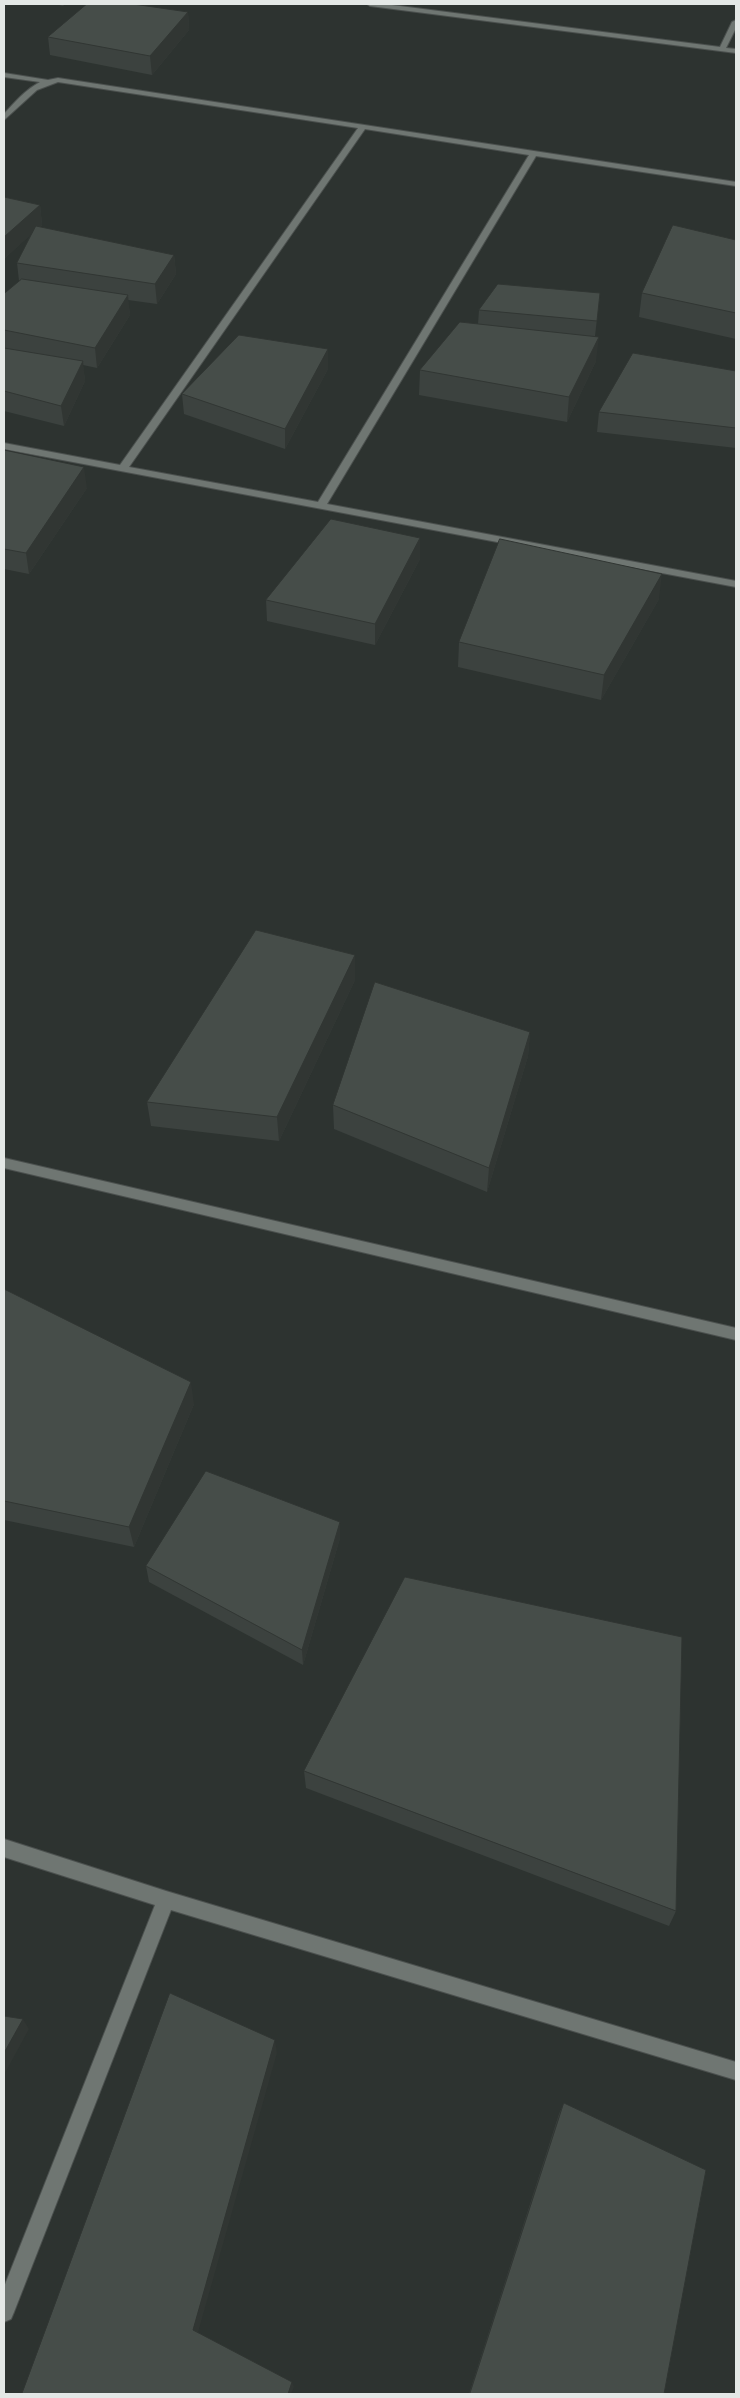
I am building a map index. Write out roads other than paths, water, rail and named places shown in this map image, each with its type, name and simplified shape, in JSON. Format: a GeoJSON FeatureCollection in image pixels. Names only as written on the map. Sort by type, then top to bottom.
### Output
{"type":"FeatureCollection","features":[{"type":"Feature","properties":{"kind":"street"},"geometry":{"type":"LineString","coordinates":[[370,4],[398,6],[736,51]]}},
{"type":"Feature","properties":{"kind":"street"},"geometry":{"type":"LineString","coordinates":[[722,49],[736,22]]}},
{"type":"Feature","properties":{"kind":"street"},"geometry":{"type":"LineString","coordinates":[[4,75],[45,81],[82,82],[736,184]]}},
{"type":"Feature","properties":{"kind":"street"},"geometry":{"type":"LineString","coordinates":[[4,118],[36,86],[45,81]]}},
{"type":"Feature","properties":{"kind":"street"},"geometry":{"type":"LineString","coordinates":[[122,468],[364,126]]}},
{"type":"Feature","properties":{"kind":"street"},"geometry":{"type":"LineString","coordinates":[[321,506],[534,153]]}},
{"type":"Feature","properties":{"kind":"street"},"geometry":{"type":"LineString","coordinates":[[4,446],[736,584]]}},
{"type":"Feature","properties":{"kind":"street"},"geometry":{"type":"LineString","coordinates":[[4,1163],[736,1334]]}},
{"type":"Feature","properties":{"kind":"street"},"geometry":{"type":"LineString","coordinates":[[4,1848],[166,1900],[736,2071]]}},
{"type":"Feature","properties":{"kind":"street"},"geometry":{"type":"LineString","coordinates":[[4,2312],[166,1900]]}}]}
